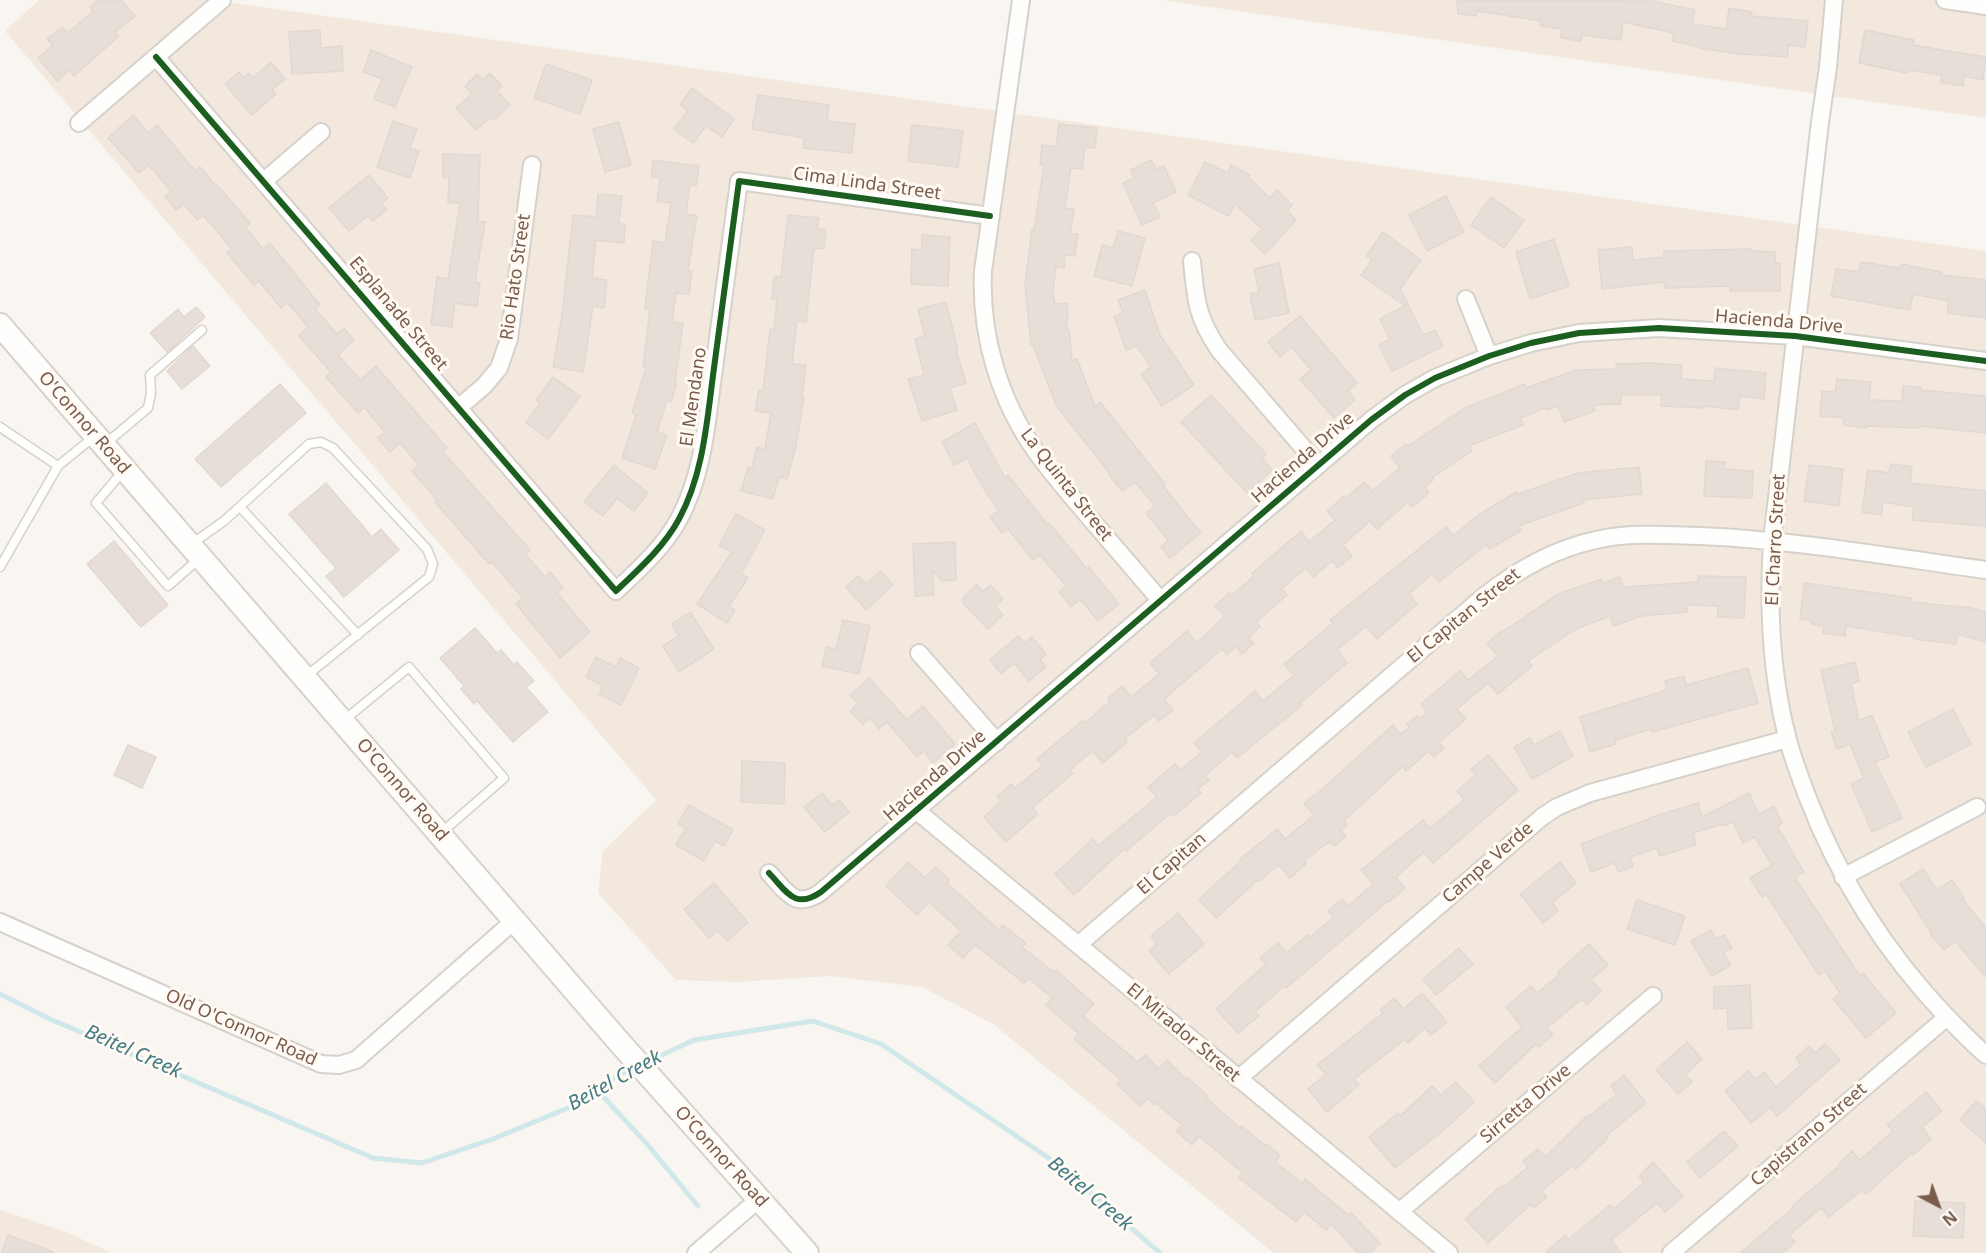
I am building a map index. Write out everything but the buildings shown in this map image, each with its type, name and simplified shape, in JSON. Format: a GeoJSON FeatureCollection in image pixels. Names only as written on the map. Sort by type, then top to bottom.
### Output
{"type":"FeatureCollection","features":[{"type":"Feature","properties":{"kind":"main road","name":"O'Connor Road"},"geometry":{"type":"LineString","coordinates":[[0,325],[620,1043],[807,1253]]}},
{"type":"Feature","properties":{"kind":"street"},"geometry":{"type":"LineString","coordinates":[[79,123],[222,0]]}},
{"type":"Feature","properties":{"kind":"street","name":"La Quinta Street"},"geometry":{"type":"LineString","coordinates":[[1021,0],[983,271],[982,298],[986,332],[1005,394],[1036,452],[1161,601]]}},
{"type":"Feature","properties":{"kind":"street","name":"El Charro Street"},"geometry":{"type":"LineString","coordinates":[[1834,0],[1772,541],[1770,582],[1777,684],[1787,739],[1818,826],[1843,877],[1878,934],[1917,986],[1986,1055]]}},
{"type":"Feature","properties":{"kind":"street"},"geometry":{"type":"LineString","coordinates":[[1945,0],[1986,6]]}},
{"type":"Feature","properties":{"kind":"street","name":"Esplanade Street"},"geometry":{"type":"LineString","coordinates":[[156,57],[616,591]]}},
{"type":"Feature","properties":{"kind":"street"},"geometry":{"type":"LineString","coordinates":[[264,181],[321,132]]}},
{"type":"Feature","properties":{"kind":"street","name":"Rio Hato Street"},"geometry":{"type":"LineString","coordinates":[[458,408],[484,386],[499,368],[509,339],[532,165]]}},
{"type":"Feature","properties":{"kind":"street","name":"Cima Linda Street"},"geometry":{"type":"LineString","coordinates":[[739,181],[990,216]]}},
{"type":"Feature","properties":{"kind":"street","name":"El Mendano"},"geometry":{"type":"LineString","coordinates":[[616,591],[668,537],[687,504],[693,486],[704,439],[739,181]]}},
{"type":"Feature","properties":{"kind":"street"},"geometry":{"type":"LineString","coordinates":[[1192,261],[1196,305],[1206,331],[1219,350],[1318,465]]}},
{"type":"Feature","properties":{"kind":"street"},"geometry":{"type":"LineString","coordinates":[[1466,300],[1489,356]]}},
{"type":"Feature","properties":{"kind":"street","name":"Hacienda Drive"},"geometry":{"type":"LineString","coordinates":[[770,873],[792,897],[800,901],[810,900],[917,811],[1371,420],[1435,378],[1489,356],[1531,343],[1579,333],[1659,328],[1795,336],[1986,362]]}},
{"type":"Feature","properties":{"kind":"street","name":"El Capitan Street"},"geometry":{"type":"LineString","coordinates":[[1266,784],[1490,592],[1524,567],[1547,555],[1595,540],[1620,536],[1662,535],[1772,541],[1986,570]]}},
{"type":"Feature","properties":{"kind":"street"},"geometry":{"type":"LineString","coordinates":[[920,653],[997,742]]}},
{"type":"Feature","properties":{"kind":"street","name":"Campe Verde"},"geometry":{"type":"LineString","coordinates":[[1238,1079],[1542,817],[1557,807],[1590,792],[1787,739]]}},
{"type":"Feature","properties":{"kind":"street","name":"El Capitan"},"geometry":{"type":"LineString","coordinates":[[1078,945],[1266,784]]}},
{"type":"Feature","properties":{"kind":"street"},"geometry":{"type":"LineString","coordinates":[[1843,877],[1977,807]]}},
{"type":"Feature","properties":{"kind":"street","name":"El Mirador Street"},"geometry":{"type":"LineString","coordinates":[[917,811],[1449,1253]]}},
{"type":"Feature","properties":{"kind":"street","name":"Old O'Connor Road"},"geometry":{"type":"LineString","coordinates":[[0,922],[321,1064],[339,1065],[356,1060],[515,920]]}},
{"type":"Feature","properties":{"kind":"street","name":"Sirretta Drive"},"geometry":{"type":"LineString","coordinates":[[1399,1212],[1653,996]]}},
{"type":"Feature","properties":{"kind":"street","name":"Capistrano Street"},"geometry":{"type":"LineString","coordinates":[[1671,1253],[1947,1017]]}},
{"type":"Feature","properties":{"kind":"street"},"geometry":{"type":"LineString","coordinates":[[696,1253],[759,1199]]}},
{"type":"Feature","properties":{"kind":"lane"},"geometry":{"type":"LineString","coordinates":[[0,566],[58,466],[148,408],[151,393],[150,375],[202,330]]}},
{"type":"Feature","properties":{"kind":"lane"},"geometry":{"type":"LineString","coordinates":[[0,427],[58,466]]}},
{"type":"Feature","properties":{"kind":"lane"},"geometry":{"type":"LineString","coordinates":[[124,470],[96,503],[168,586],[195,551],[225,521],[309,444],[321,442],[333,448],[427,549],[433,564],[429,577],[305,677]]}},
{"type":"Feature","properties":{"kind":"lane"},"geometry":{"type":"LineString","coordinates":[[240,507],[358,635]]}},
{"type":"Feature","properties":{"kind":"lane"},"geometry":{"type":"LineString","coordinates":[[343,721],[409,667],[464,730],[504,778],[440,834]]}},
{"type":"Feature","properties":{"kind":"shaded area"},"geometry":{"type":"Polygon","coordinates":[[[39,0],[212,0],[1986,251],[1986,1253],[1274,1253],[993,1024],[922,987],[830,976],[737,982],[676,980],[598,893],[603,851],[656,800],[5,31],[39,0]]]}},
{"type":"Feature","properties":{"kind":"shaded area"},"geometry":{"type":"Polygon","coordinates":[[[1162,0],[1986,0],[1986,118],[1162,0]]]}},
{"type":"Feature","properties":{"kind":"shaded area"},"geometry":{"type":"Polygon","coordinates":[[[0,1210],[66,1232],[112,1253],[0,1253],[0,1210]]]}},
{"type":"Feature","properties":{"kind":"waterway","name":"Beitel Creek"},"geometry":{"type":"LineString","coordinates":[[0,994],[50,1019],[373,1158],[422,1163],[493,1139],[585,1101],[618,1075],[634,1068]]}},
{"type":"Feature","properties":{"kind":"waterway","name":"Beitel Creek"},"geometry":{"type":"LineString","coordinates":[[645,1063],[694,1040],[813,1021],[881,1044],[1056,1163],[1160,1253]]}},
{"type":"Feature","properties":{"kind":"waterway"},"geometry":{"type":"LineString","coordinates":[[598,1091],[647,1144],[698,1206]]}},
{"type":"Feature","properties":{"kind":"cycle path"},"geometry":{"type":"LineString","coordinates":[[156,57],[616,591],[666,539],[679,519],[694,483],[706,426],[739,181],[990,216]]}},
{"type":"Feature","properties":{"kind":"cycle path"},"geometry":{"type":"LineString","coordinates":[[769,873],[787,892],[798,899],[812,897],[821,892],[1371,420],[1405,395],[1435,378],[1489,356],[1531,343],[1579,333],[1659,328],[1795,336],[1986,361]]}}]}
